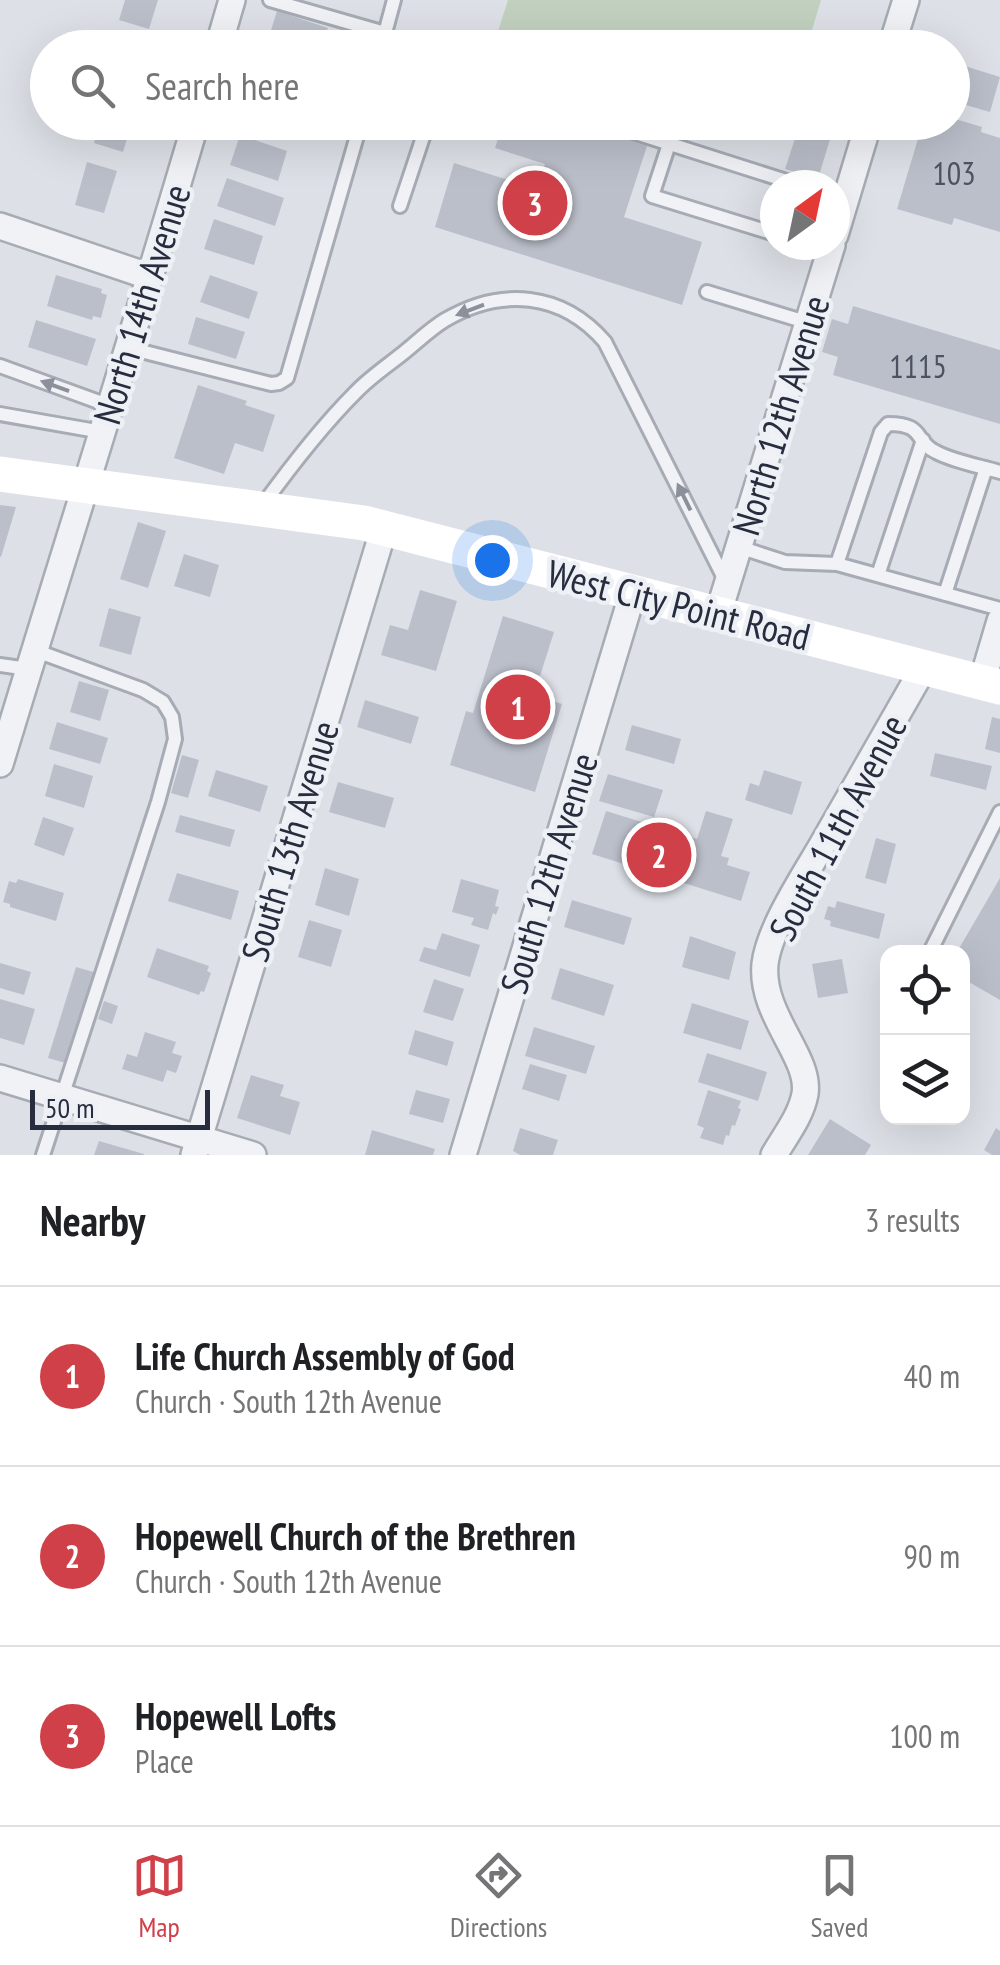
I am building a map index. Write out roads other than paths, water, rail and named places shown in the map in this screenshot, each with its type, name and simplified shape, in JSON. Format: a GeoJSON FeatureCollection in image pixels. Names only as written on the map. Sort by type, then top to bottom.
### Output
{"type":"FeatureCollection","features":[{"type":"Feature","properties":{"kind":"street"},"geometry":{"type":"LineString","coordinates":[[223,30],[232,0]]}},
{"type":"Feature","properties":{"kind":"street"},"geometry":{"type":"LineString","coordinates":[[897,30],[906,0]]}},
{"type":"Feature","properties":{"kind":"street","name":"North 14th Avenue"},"geometry":{"type":"LineString","coordinates":[[0,764],[191,140]]}},
{"type":"Feature","properties":{"kind":"street","name":"North 12th Avenue"},"geometry":{"type":"LineString","coordinates":[[850,172],[862,140]]}},
{"type":"Feature","properties":{"kind":"street"},"geometry":{"type":"LineString","coordinates":[[0,226],[151,277]]}},
{"type":"Feature","properties":{"kind":"street","name":"North 12th Avenue"},"geometry":{"type":"LineString","coordinates":[[723,599],[825,260]]}},
{"type":"Feature","properties":{"kind":"street","name":"West City Point Road"},"geometry":{"type":"LineString","coordinates":[[0,474],[384,528],[633,592],[723,599],[924,667],[991,684]]}},
{"type":"Feature","properties":{"kind":"street","name":"South 13th Avenue"},"geometry":{"type":"LineString","coordinates":[[196,1147],[384,528]]}},
{"type":"Feature","properties":{"kind":"street","name":"South 12th Avenue"},"geometry":{"type":"LineString","coordinates":[[462,1155],[633,592]]}},
{"type":"Feature","properties":{"kind":"street"},"geometry":{"type":"LineString","coordinates":[[991,684],[1000,622]]}},
{"type":"Feature","properties":{"kind":"street","name":"South 11th Avenue"},"geometry":{"type":"LineString","coordinates":[[774,1155],[802,1107],[806,1088],[800,1065],[767,995],[766,962],[773,936],[924,667]]}},
{"type":"Feature","properties":{"kind":"street"},"geometry":{"type":"LineString","coordinates":[[0,1078],[61,1096],[196,1147],[253,1155]]}},
{"type":"Feature","properties":{"kind":"lane"},"geometry":{"type":"LineString","coordinates":[[270,0],[378,30]]}},
{"type":"Feature","properties":{"kind":"lane"},"geometry":{"type":"LineString","coordinates":[[386,30],[394,0]]}},
{"type":"Feature","properties":{"kind":"lane"},"geometry":{"type":"LineString","coordinates":[[128,348],[272,384],[287,378],[357,140]]}},
{"type":"Feature","properties":{"kind":"lane"},"geometry":{"type":"LineString","coordinates":[[400,206],[422,140]]}},
{"type":"Feature","properties":{"kind":"lane"},"geometry":{"type":"LineString","coordinates":[[657,140],[760,173]]}},
{"type":"Feature","properties":{"kind":"lane"},"geometry":{"type":"LineString","coordinates":[[669,144],[652,196],[760,229]]}},
{"type":"Feature","properties":{"kind":"lane"},"geometry":{"type":"LineString","coordinates":[[707,292],[809,323]]}},
{"type":"Feature","properties":{"kind":"lane"},"geometry":{"type":"LineString","coordinates":[[260,509],[302,451],[357,390],[442,322],[491,302],[526,298],[550,302],[572,312],[605,342],[723,599]]}},
{"type":"Feature","properties":{"kind":"lane"},"geometry":{"type":"LineString","coordinates":[[0,366],[110,406]]}},
{"type":"Feature","properties":{"kind":"lane"},"geometry":{"type":"LineString","coordinates":[[0,414],[102,432]]}},
{"type":"Feature","properties":{"kind":"lane"},"geometry":{"type":"LineString","coordinates":[[837,564],[881,432],[888,424],[900,424],[917,430],[936,452],[993,470],[945,594]]}},
{"type":"Feature","properties":{"kind":"lane"},"geometry":{"type":"LineString","coordinates":[[878,575],[923,440]]}},
{"type":"Feature","properties":{"kind":"lane"},"geometry":{"type":"LineString","coordinates":[[739,548],[786,562],[837,564],[1000,608]]}},
{"type":"Feature","properties":{"kind":"lane"},"geometry":{"type":"LineString","coordinates":[[0,665],[32,660],[144,690],[163,702],[172,717],[175,739],[44,1155]]}},
{"type":"Feature","properties":{"kind":"lane"},"geometry":{"type":"LineString","coordinates":[[934,945],[1000,813]]}},
{"type":"Feature","properties":{"kind":"place","name":"Hopewell Lofts"},"geometry":{"type":"Point","coordinates":[535,203]}},
{"type":"Feature","properties":{"kind":"place","name":"Life Church Assembly of God"},"geometry":{"type":"Point","coordinates":[518,707]}},
{"type":"Feature","properties":{"kind":"place","name":"Hopewell Church of the Brethren"},"geometry":{"type":"Point","coordinates":[659,855]}}]}
